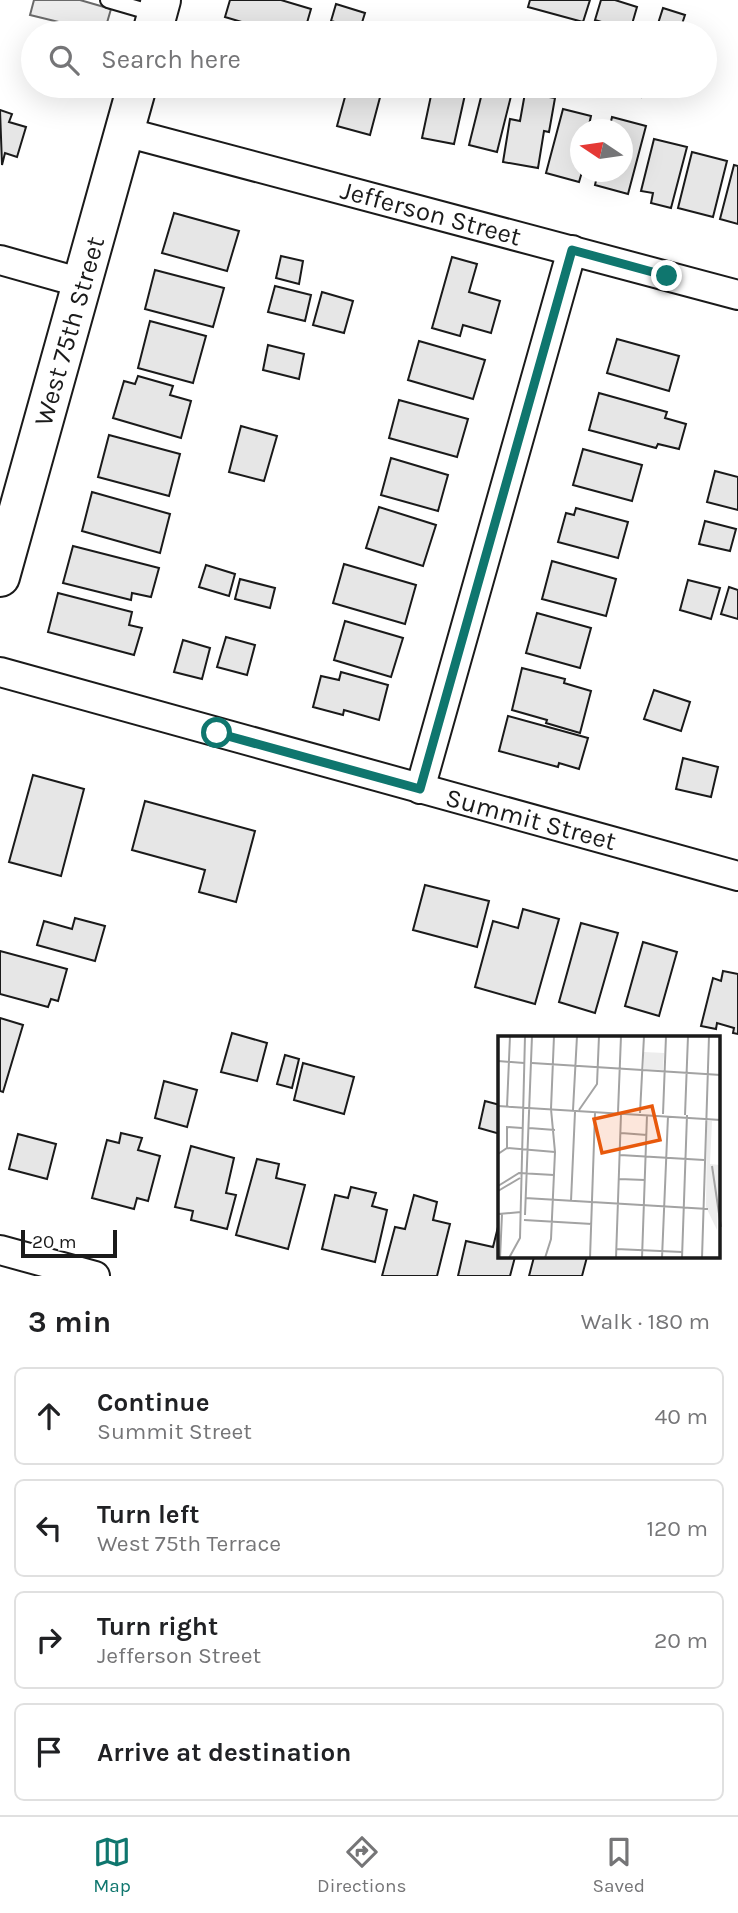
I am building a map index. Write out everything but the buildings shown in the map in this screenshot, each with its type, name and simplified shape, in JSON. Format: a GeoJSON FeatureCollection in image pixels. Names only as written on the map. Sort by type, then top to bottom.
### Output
{"type":"FeatureCollection","features":[{"type":"Feature","properties":{"kind":"main road","name":"West 75th Street"},"geometry":{"type":"LineString","coordinates":[[0,577],[134,98]]}},
{"type":"Feature","properties":{"kind":"street","name":"Jefferson Street"},"geometry":{"type":"LineString","coordinates":[[125,132],[738,295]]}},
{"type":"Feature","properties":{"kind":"street"},"geometry":{"type":"LineString","coordinates":[[420,789],[572,250]]}},
{"type":"Feature","properties":{"kind":"street"},"geometry":{"type":"LineString","coordinates":[[0,260],[82,283]]}},
{"type":"Feature","properties":{"kind":"street","name":"Summit Street"},"geometry":{"type":"LineString","coordinates":[[0,672],[738,876]]}},
{"type":"Feature","properties":{"kind":"street"},"geometry":{"type":"LineString","coordinates":[[0,1250],[95,1276]]}},
{"type":"Feature","properties":{"kind":"lane"},"geometry":{"type":"LineString","coordinates":[[108,0],[157,16]]}},
{"type":"Feature","properties":{"kind":"shaded area"},"geometry":{"type":"Polygon","coordinates":[[[34,0],[80,0],[111,9],[108,21],[55,21],[30,15],[34,0]]]}},
{"type":"Feature","properties":{"kind":"route"},"geometry":{"type":"LineString","coordinates":[[217,733],[420,789],[572,250],[667,276]]}}]}
